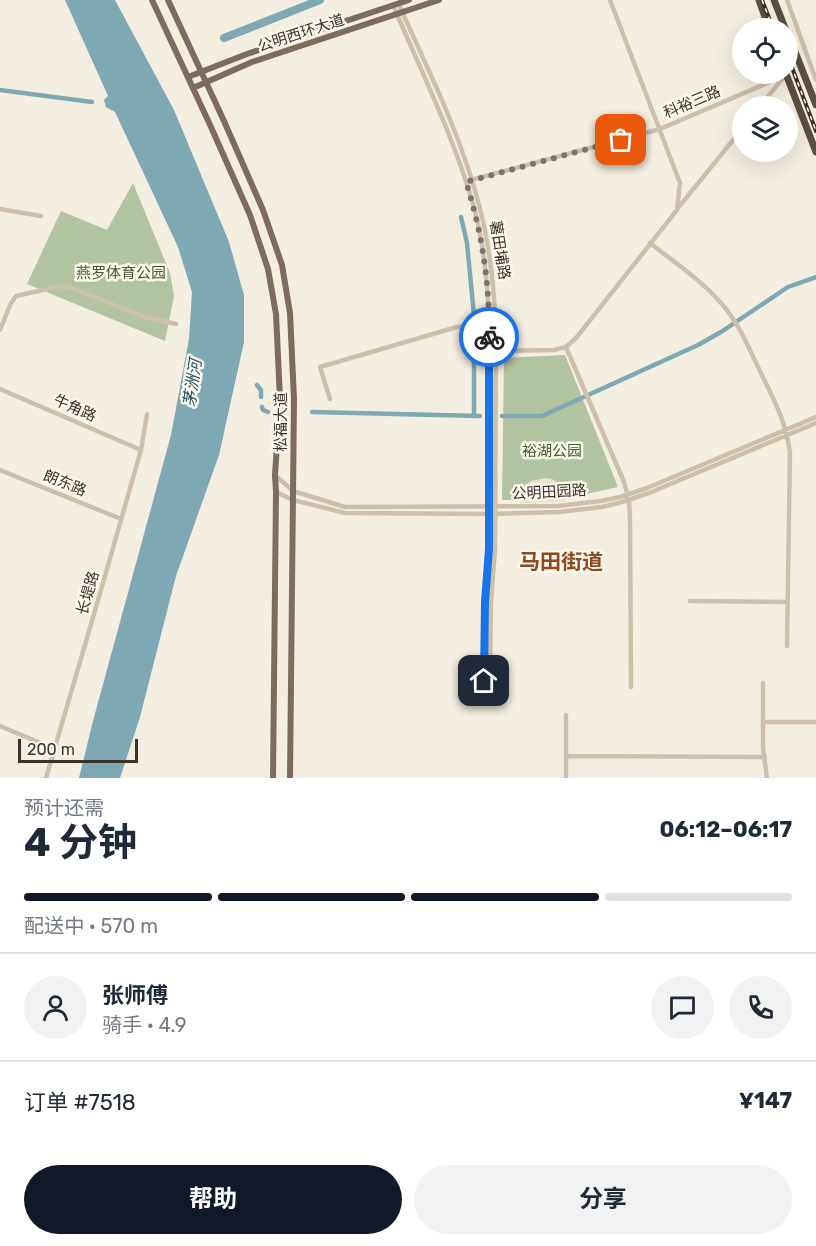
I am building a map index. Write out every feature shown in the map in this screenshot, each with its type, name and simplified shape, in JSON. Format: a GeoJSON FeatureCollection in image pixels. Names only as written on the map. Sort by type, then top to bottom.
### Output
{"type":"FeatureCollection","features":[{"type":"Feature","properties":{"kind":"highway"},"geometry":{"type":"LineString","coordinates":[[759,0],[765,18]]}},
{"type":"Feature","properties":{"kind":"highway"},"geometry":{"type":"LineString","coordinates":[[774,0],[781,18]]}},
{"type":"Feature","properties":{"kind":"highway"},"geometry":{"type":"LineString","coordinates":[[798,59],[816,105]]}},
{"type":"Feature","properties":{"kind":"highway"},"geometry":{"type":"LineString","coordinates":[[790,84],[816,152]]}},
{"type":"Feature","properties":{"kind":"main road","name":"松福大道"},"geometry":{"type":"LineString","coordinates":[[152,0],[250,214],[268,269],[276,314],[280,399],[275,475],[273,778]]}},
{"type":"Feature","properties":{"kind":"main road","name":"松福大道"},"geometry":{"type":"LineString","coordinates":[[168,0],[263,210],[282,265],[290,313],[294,399],[290,778]]}},
{"type":"Feature","properties":{"kind":"main road","name":"公明西环大道"},"geometry":{"type":"LineString","coordinates":[[188,77],[247,54],[409,0]]}},
{"type":"Feature","properties":{"kind":"main road","name":"公明西环大道"},"geometry":{"type":"LineString","coordinates":[[193,88],[252,62],[439,0]]}},
{"type":"Feature","properties":{"kind":"street"},"geometry":{"type":"LineString","coordinates":[[610,0],[680,183],[677,210]]}},
{"type":"Feature","properties":{"kind":"street"},"geometry":{"type":"LineString","coordinates":[[787,0],[816,80]]}},
{"type":"Feature","properties":{"kind":"street","name":"薯田埔路"},"geometry":{"type":"LineString","coordinates":[[395,4],[460,145],[479,203],[489,252],[494,297],[489,351],[491,514],[485,602],[484,681],[490,681],[491,602],[495,549],[491,514]]}},
{"type":"Feature","properties":{"kind":"street","name":"薯田埔路"},"geometry":{"type":"LineString","coordinates":[[399,13],[454,147],[473,205],[483,253],[495,351],[491,507]]}},
{"type":"Feature","properties":{"kind":"street","name":"科裕三路"},"geometry":{"type":"LineString","coordinates":[[466,182],[659,129],[763,84]]}},
{"type":"Feature","properties":{"kind":"street"},"geometry":{"type":"LineString","coordinates":[[768,96],[778,84]]}},
{"type":"Feature","properties":{"kind":"street"},"geometry":{"type":"LineString","coordinates":[[489,351],[554,350],[566,347],[576,338],[732,141]]}},
{"type":"Feature","properties":{"kind":"street"},"geometry":{"type":"LineString","coordinates":[[0,209],[41,216]]}},
{"type":"Feature","properties":{"kind":"street"},"geometry":{"type":"LineString","coordinates":[[650,243],[704,285],[730,313],[781,414],[788,435],[790,453],[787,646]]}},
{"type":"Feature","properties":{"kind":"street"},"geometry":{"type":"LineString","coordinates":[[0,330],[16,296],[61,286],[145,316],[177,324]]}},
{"type":"Feature","properties":{"kind":"street"},"geometry":{"type":"LineString","coordinates":[[330,399],[320,367],[457,327],[492,326]]}},
{"type":"Feature","properties":{"kind":"street"},"geometry":{"type":"LineString","coordinates":[[566,347],[624,482],[628,497],[631,687]]}},
{"type":"Feature","properties":{"kind":"street","name":"牛角路"},"geometry":{"type":"LineString","coordinates":[[0,388],[141,450]]}},
{"type":"Feature","properties":{"kind":"street","name":"长堤路"},"geometry":{"type":"LineString","coordinates":[[46,778],[141,450],[147,414]]}},
{"type":"Feature","properties":{"kind":"street","name":"公明田园路"},"geometry":{"type":"LineString","coordinates":[[276,492],[292,500],[345,513],[491,514],[602,507],[816,417]]}},
{"type":"Feature","properties":{"kind":"street","name":"公明田园路"},"geometry":{"type":"LineString","coordinates":[[275,475],[293,491],[345,507],[491,507],[579,504],[649,493],[816,423]]}},
{"type":"Feature","properties":{"kind":"street","name":"朗东路"},"geometry":{"type":"LineString","coordinates":[[0,470],[121,519]]}},
{"type":"Feature","properties":{"kind":"street"},"geometry":{"type":"LineString","coordinates":[[690,601],[787,602]]}},
{"type":"Feature","properties":{"kind":"street"},"geometry":{"type":"LineString","coordinates":[[763,683],[767,778]]}},
{"type":"Feature","properties":{"kind":"street"},"geometry":{"type":"LineString","coordinates":[[566,714],[566,778]]}},
{"type":"Feature","properties":{"kind":"street"},"geometry":{"type":"LineString","coordinates":[[763,722],[816,722]]}},
{"type":"Feature","properties":{"kind":"street"},"geometry":{"type":"LineString","coordinates":[[0,726],[55,749]]}},
{"type":"Feature","properties":{"kind":"street"},"geometry":{"type":"LineString","coordinates":[[566,756],[765,757]]}},
{"type":"Feature","properties":{"kind":"green space","name":"燕罗体育公园"},"geometry":{"type":"Polygon","coordinates":[[[133,183],[170,273],[174,296],[165,341],[27,284],[61,211],[107,230],[133,183]]]}},
{"type":"Feature","properties":{"kind":"green space","name":"裕湖公园"},"geometry":{"type":"Polygon","coordinates":[[[565,355],[618,487],[559,500],[502,500],[504,358],[565,355]]]}},
{"type":"Feature","properties":{"kind":"shaded area"},"geometry":{"type":"Polygon","coordinates":[[[546,478],[562,486],[566,502],[520,503],[526,485],[531,481],[546,478]]]}},
{"type":"Feature","properties":{"kind":"water","name":"茅洲河"},"geometry":{"type":"Polygon","coordinates":[[[65,0],[115,0],[174,110],[229,242],[244,295],[244,342],[219,455],[176,576],[140,717],[120,778],[79,778],[171,435],[189,339],[192,292],[178,247],[115,112],[106,107],[104,100],[108,96],[65,0]]]}},
{"type":"Feature","properties":{"kind":"waterway"},"geometry":{"type":"LineString","coordinates":[[224,38],[320,0]]}},
{"type":"Feature","properties":{"kind":"waterway"},"geometry":{"type":"LineString","coordinates":[[0,90],[92,102]]}},
{"type":"Feature","properties":{"kind":"waterway"},"geometry":{"type":"LineString","coordinates":[[461,217],[467,243],[474,315],[474,415]]}},
{"type":"Feature","properties":{"kind":"waterway"},"geometry":{"type":"LineString","coordinates":[[502,416],[542,416],[698,345],[788,287],[816,277]]}},
{"type":"Feature","properties":{"kind":"waterway"},"geometry":{"type":"LineString","coordinates":[[257,385],[261,390],[261,397]]}},
{"type":"Feature","properties":{"kind":"waterway"},"geometry":{"type":"LineString","coordinates":[[262,407],[268,412]]}},
{"type":"Feature","properties":{"kind":"waterway"},"geometry":{"type":"LineString","coordinates":[[312,412],[480,416]]}},
{"type":"Feature","properties":{"kind":"railway"},"geometry":{"type":"LineString","coordinates":[[762,0],[769,18]]}},
{"type":"Feature","properties":{"kind":"railway"},"geometry":{"type":"LineString","coordinates":[[798,83],[816,131]]}},
{"type":"Feature","properties":{"kind":"way so far"},"geometry":{"type":"LineString","coordinates":[[489,337],[488,297],[483,253],[466,182],[621,140]]}},
{"type":"Feature","properties":{"kind":"district","name":"马田街道"},"geometry":{"type":"Point","coordinates":[561,562]}},
{"type":"Feature","properties":{"kind":"route"},"geometry":{"type":"LineString","coordinates":[[484,681],[485,602],[489,549],[489,337]]}}]}
